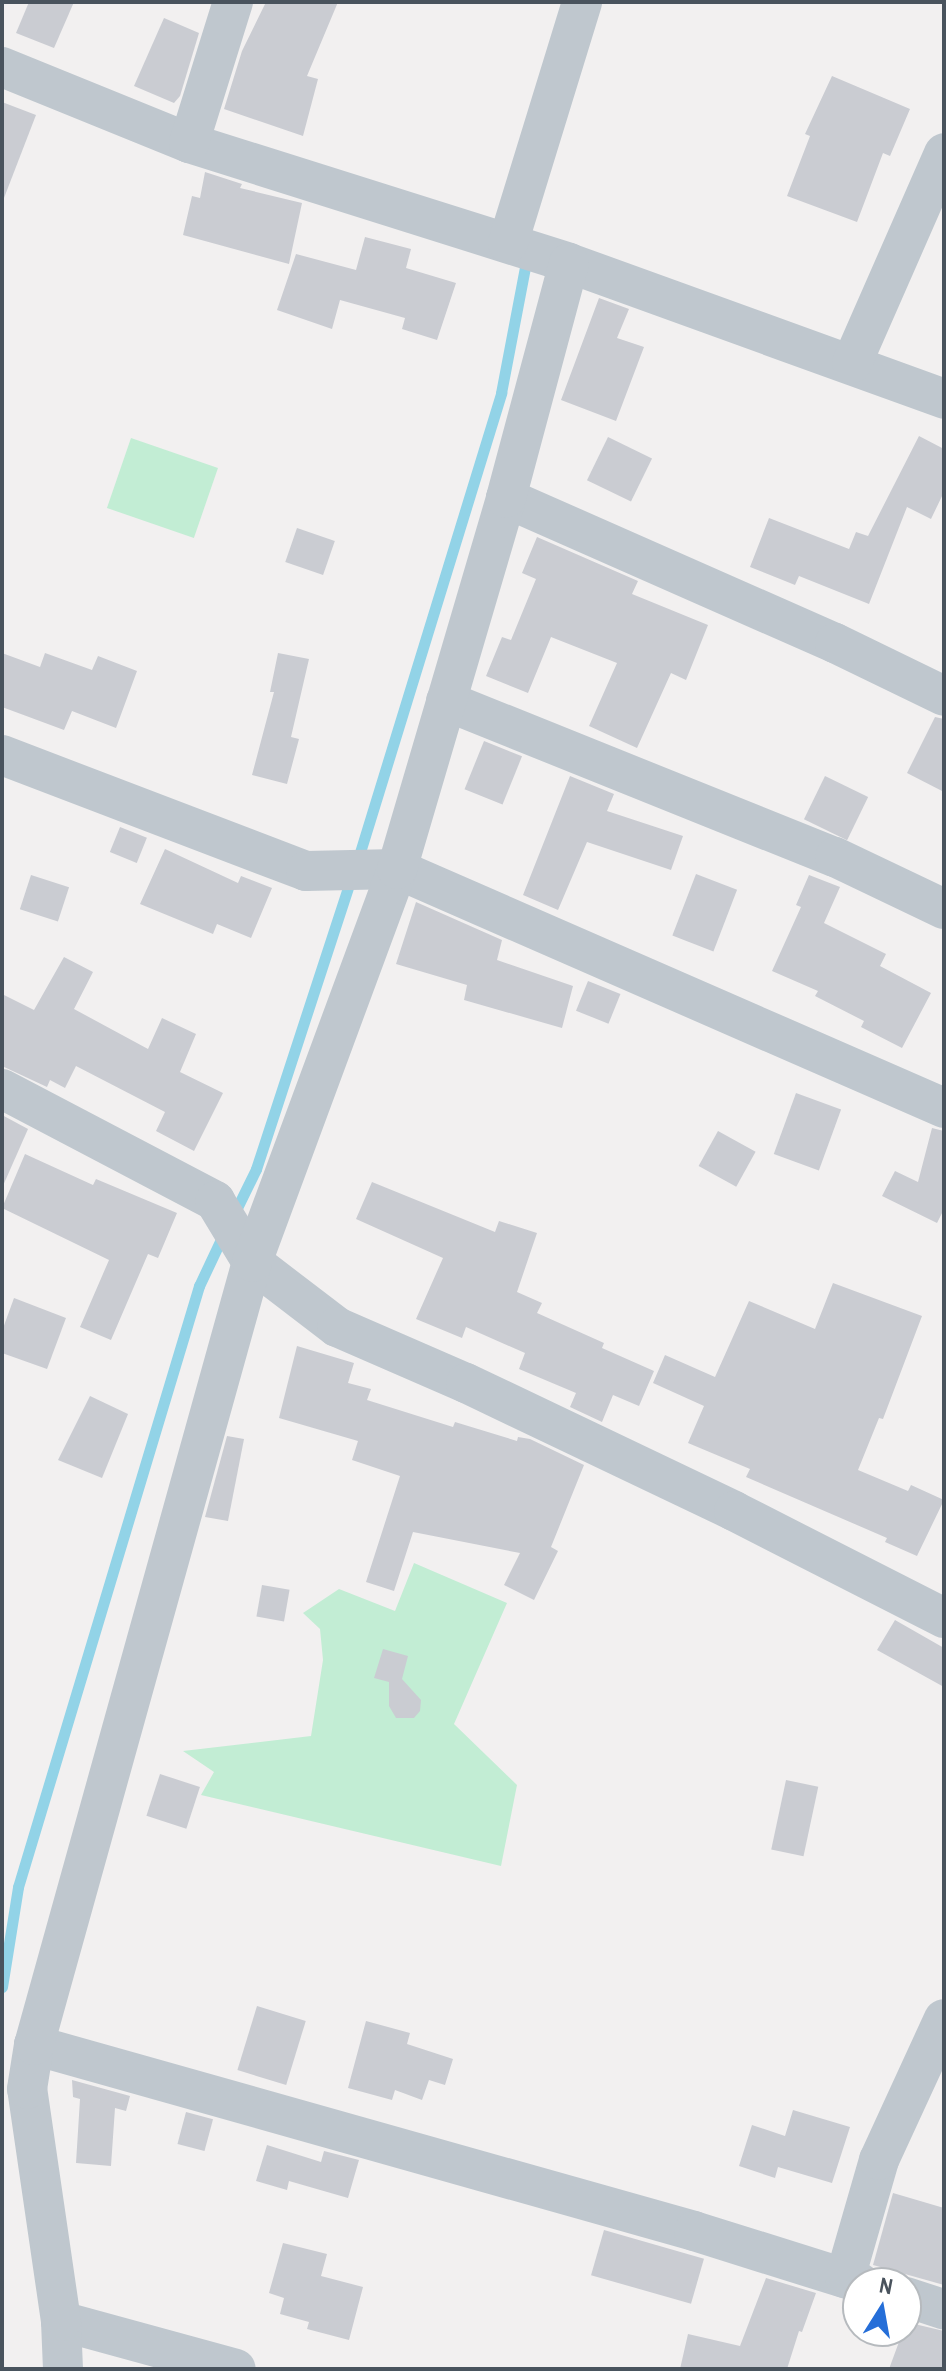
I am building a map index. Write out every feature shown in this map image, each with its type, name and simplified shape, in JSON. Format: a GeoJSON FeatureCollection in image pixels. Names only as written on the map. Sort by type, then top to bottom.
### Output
{"type":"FeatureCollection","features":[{"type":"Feature","properties":{"kind":"street"},"geometry":{"type":"LineString","coordinates":[[189,143],[233,2]]}},
{"type":"Feature","properties":{"kind":"street"},"geometry":{"type":"LineString","coordinates":[[508,243],[582,2]]}},
{"type":"Feature","properties":{"kind":"street"},"geometry":{"type":"LineString","coordinates":[[2,67],[189,143],[569,263],[852,363],[944,399]]}},
{"type":"Feature","properties":{"kind":"street"},"geometry":{"type":"LineString","coordinates":[[852,363],[944,153]]}},
{"type":"Feature","properties":{"kind":"street"},"geometry":{"type":"LineString","coordinates":[[63,2369],[61,2321],[27,2089],[34,2045],[252,1262],[397,869],[506,498],[569,263]]}},
{"type":"Feature","properties":{"kind":"street"},"geometry":{"type":"LineString","coordinates":[[506,498],[835,643],[944,696]]}},
{"type":"Feature","properties":{"kind":"street"},"geometry":{"type":"LineString","coordinates":[[446,701],[835,857],[944,909]]}},
{"type":"Feature","properties":{"kind":"street"},"geometry":{"type":"LineString","coordinates":[[2,755],[306,871],[397,869],[944,1108]]}},
{"type":"Feature","properties":{"kind":"street"},"geometry":{"type":"LineString","coordinates":[[2,1089],[215,1201],[252,1262],[337,1327],[466,1383],[720,1504],[944,1618]]}},
{"type":"Feature","properties":{"kind":"street"},"geometry":{"type":"LineString","coordinates":[[856,2267],[879,2160],[944,2019]]}},
{"type":"Feature","properties":{"kind":"street"},"geometry":{"type":"LineString","coordinates":[[34,2045],[694,2231],[842,2278]]}},
{"type":"Feature","properties":{"kind":"street"},"geometry":{"type":"LineString","coordinates":[[922,2302],[944,2309]]}},
{"type":"Feature","properties":{"kind":"street"},"geometry":{"type":"LineString","coordinates":[[61,2321],[236,2369]]}},
{"type":"Feature","properties":{"kind":"green space"},"geometry":{"type":"Polygon","coordinates":[[[131,438],[218,468],[194,538],[107,508],[131,438]]]}},
{"type":"Feature","properties":{"kind":"green space"},"geometry":{"type":"Polygon","coordinates":[[[414,1563],[507,1603],[454,1724],[517,1785],[501,1866],[201,1795],[214,1772],[183,1751],[311,1736],[323,1660],[320,1629],[303,1613],[339,1589],[395,1611],[414,1563]]]}},
{"type":"Feature","properties":{"kind":"building"},"geometry":{"type":"Polygon","coordinates":[[[29,2],[74,2],[54,48],[16,33],[29,2]]]}},
{"type":"Feature","properties":{"kind":"building"},"geometry":{"type":"Polygon","coordinates":[[[266,2],[338,2],[307,76],[318,79],[303,136],[224,109],[242,51],[266,2]]]}},
{"type":"Feature","properties":{"kind":"building"},"geometry":{"type":"Polygon","coordinates":[[[164,18],[199,33],[180,96],[174,103],[134,86],[164,18]]]}},
{"type":"Feature","properties":{"kind":"building"},"geometry":{"type":"Polygon","coordinates":[[[832,76],[910,109],[890,156],[883,153],[857,222],[787,196],[810,136],[805,134],[832,76]]]}},
{"type":"Feature","properties":{"kind":"building"},"geometry":{"type":"Polygon","coordinates":[[[2,102],[36,115],[4,198],[2,198],[2,102]]]}},
{"type":"Feature","properties":{"kind":"building"},"geometry":{"type":"Polygon","coordinates":[[[205,172],[242,184],[240,188],[302,203],[289,264],[183,235],[192,196],[200,198],[205,172]]]}},
{"type":"Feature","properties":{"kind":"building"},"geometry":{"type":"Polygon","coordinates":[[[365,237],[411,249],[406,268],[456,283],[437,340],[402,329],[405,318],[340,300],[332,329],[277,310],[296,254],[356,270],[365,237]]]}},
{"type":"Feature","properties":{"kind":"building"},"geometry":{"type":"Polygon","coordinates":[[[599,298],[629,309],[617,338],[644,347],[616,421],[561,400],[599,298]]]}},
{"type":"Feature","properties":{"kind":"building"},"geometry":{"type":"Polygon","coordinates":[[[919,436],[944,449],[944,492],[931,519],[907,507],[869,604],[799,576],[795,585],[750,567],[769,518],[849,549],[856,532],[868,536],[919,436]]]}},
{"type":"Feature","properties":{"kind":"building"},"geometry":{"type":"Polygon","coordinates":[[[608,437],[652,458],[631,502],[587,480],[608,437]]]}},
{"type":"Feature","properties":{"kind":"building"},"geometry":{"type":"Polygon","coordinates":[[[297,528],[335,541],[323,575],[285,562],[297,528]]]}},
{"type":"Feature","properties":{"kind":"building"},"geometry":{"type":"Polygon","coordinates":[[[537,537],[638,581],[632,594],[708,625],[686,680],[671,673],[637,748],[589,726],[617,663],[551,637],[528,693],[486,676],[502,637],[511,640],[536,579],[522,573],[537,537]]]}},
{"type":"Feature","properties":{"kind":"building"},"geometry":{"type":"Polygon","coordinates":[[[2,653],[40,667],[45,653],[92,670],[98,656],[137,671],[116,728],[72,711],[64,730],[2,707],[2,653]]]}},
{"type":"Feature","properties":{"kind":"building"},"geometry":{"type":"Polygon","coordinates":[[[278,653],[309,659],[291,737],[299,739],[287,784],[252,775],[274,692],[270,692],[278,653]]]}},
{"type":"Feature","properties":{"kind":"building"},"geometry":{"type":"Polygon","coordinates":[[[935,717],[944,719],[944,792],[907,773],[935,717]]]}},
{"type":"Feature","properties":{"kind":"building"},"geometry":{"type":"Polygon","coordinates":[[[484,741],[522,756],[503,805],[465,789],[484,741]]]}},
{"type":"Feature","properties":{"kind":"building"},"geometry":{"type":"Polygon","coordinates":[[[570,776],[614,794],[607,811],[683,836],[671,870],[587,842],[558,910],[523,895],[570,776]]]}},
{"type":"Feature","properties":{"kind":"building"},"geometry":{"type":"Polygon","coordinates":[[[825,776],[868,797],[847,840],[804,819],[825,776]]]}},
{"type":"Feature","properties":{"kind":"building"},"geometry":{"type":"Polygon","coordinates":[[[120,827],[147,838],[137,863],[110,852],[120,827]]]}},
{"type":"Feature","properties":{"kind":"building"},"geometry":{"type":"Polygon","coordinates":[[[165,849],[238,883],[241,876],[272,888],[251,938],[217,924],[213,934],[140,904],[165,849]]]}},
{"type":"Feature","properties":{"kind":"building"},"geometry":{"type":"Polygon","coordinates":[[[696,874],[737,890],[713,951],[672,936],[696,874]]]}},
{"type":"Feature","properties":{"kind":"building"},"geometry":{"type":"Polygon","coordinates":[[[31,875],[69,887],[58,922],[20,909],[31,875]]]}},
{"type":"Feature","properties":{"kind":"building"},"geometry":{"type":"Polygon","coordinates":[[[809,875],[840,887],[824,923],[886,954],[880,966],[931,993],[902,1048],[861,1027],[864,1021],[815,996],[818,991],[772,971],[801,907],[796,905],[809,875]]]}},
{"type":"Feature","properties":{"kind":"building"},"geometry":{"type":"Polygon","coordinates":[[[416,902],[502,940],[497,960],[573,986],[562,1028],[464,1000],[467,985],[396,964],[416,902]]]}},
{"type":"Feature","properties":{"kind":"building"},"geometry":{"type":"Polygon","coordinates":[[[64,957],[93,972],[74,1009],[148,1049],[162,1018],[196,1034],[180,1072],[223,1093],[194,1151],[156,1131],[165,1112],[76,1066],[65,1088],[50,1080],[47,1087],[2,1066],[2,994],[34,1010],[64,957]]]}},
{"type":"Feature","properties":{"kind":"building"},"geometry":{"type":"Polygon","coordinates":[[[588,981],[620,994],[608,1024],[576,1011],[588,981]]]}},
{"type":"Feature","properties":{"kind":"building"},"geometry":{"type":"Polygon","coordinates":[[[796,1093],[841,1109],[819,1170],[774,1154],[796,1093]]]}},
{"type":"Feature","properties":{"kind":"building"},"geometry":{"type":"Polygon","coordinates":[[[2,1115],[28,1129],[2,1188],[2,1115]]]}},
{"type":"Feature","properties":{"kind":"building"},"geometry":{"type":"Polygon","coordinates":[[[932,1128],[944,1131],[944,1209],[937,1223],[882,1196],[895,1171],[918,1182],[932,1128]]]}},
{"type":"Feature","properties":{"kind":"building"},"geometry":{"type":"Polygon","coordinates":[[[718,1131],[756,1152],[736,1187],[699,1166],[718,1131]]]}},
{"type":"Feature","properties":{"kind":"building"},"geometry":{"type":"Polygon","coordinates":[[[25,1154],[93,1185],[96,1179],[177,1213],[158,1258],[148,1254],[111,1340],[80,1327],[109,1260],[2,1208],[25,1154]]]}},
{"type":"Feature","properties":{"kind":"building"},"geometry":{"type":"Polygon","coordinates":[[[372,1182],[495,1232],[499,1221],[537,1233],[517,1292],[542,1303],[537,1313],[604,1343],[602,1348],[654,1371],[639,1406],[613,1395],[602,1422],[570,1407],[576,1393],[519,1369],[525,1353],[466,1327],[462,1338],[416,1319],[443,1258],[356,1219],[372,1182]]]}},
{"type":"Feature","properties":{"kind":"building"},"geometry":{"type":"Polygon","coordinates":[[[833,1283],[922,1316],[883,1419],[879,1418],[858,1470],[908,1491],[911,1485],[944,1500],[917,1556],[885,1542],[887,1538],[746,1477],[750,1469],[688,1443],[704,1406],[653,1383],[665,1355],[715,1377],[749,1301],[815,1329],[833,1283]]]}},
{"type":"Feature","properties":{"kind":"building"},"geometry":{"type":"Polygon","coordinates":[[[14,1298],[66,1318],[47,1369],[2,1353],[2,1331],[14,1298]]]}},
{"type":"Feature","properties":{"kind":"building"},"geometry":{"type":"Polygon","coordinates":[[[297,1346],[354,1363],[348,1383],[371,1389],[367,1400],[453,1427],[455,1422],[517,1441],[518,1437],[530,1439],[584,1465],[551,1547],[558,1551],[534,1600],[504,1585],[520,1553],[413,1532],[394,1591],[366,1582],[400,1476],[352,1460],[358,1441],[279,1418],[297,1346]]]}},
{"type":"Feature","properties":{"kind":"building"},"geometry":{"type":"Polygon","coordinates":[[[90,1396],[128,1414],[102,1478],[58,1460],[90,1396]]]}},
{"type":"Feature","properties":{"kind":"building"},"geometry":{"type":"Polygon","coordinates":[[[227,1436],[244,1439],[228,1521],[205,1517],[227,1436]]]}},
{"type":"Feature","properties":{"kind":"building"},"geometry":{"type":"Polygon","coordinates":[[[262,1585],[290,1590],[284,1621],[256,1617],[262,1585]]]}},
{"type":"Feature","properties":{"kind":"building"},"geometry":{"type":"Polygon","coordinates":[[[895,1620],[944,1648],[944,1687],[877,1650],[895,1620]]]}},
{"type":"Feature","properties":{"kind":"building"},"geometry":{"type":"Polygon","coordinates":[[[383,1649],[408,1656],[402,1679],[421,1700],[420,1711],[414,1718],[396,1718],[389,1706],[389,1682],[374,1678],[383,1649]]]}},
{"type":"Feature","properties":{"kind":"building"},"geometry":{"type":"Polygon","coordinates":[[[160,1774],[200,1787],[186,1829],[146,1816],[160,1774]]]}},
{"type":"Feature","properties":{"kind":"building"},"geometry":{"type":"Polygon","coordinates":[[[786,1780],[818,1787],[804,1856],[771,1849],[786,1780]]]}},
{"type":"Feature","properties":{"kind":"building"},"geometry":{"type":"Polygon","coordinates":[[[257,2006],[306,2021],[286,2085],[237,2070],[257,2006]]]}},
{"type":"Feature","properties":{"kind":"building"},"geometry":{"type":"Polygon","coordinates":[[[366,2021],[410,2033],[407,2044],[453,2059],[445,2085],[429,2080],[422,2100],[395,2090],[392,2100],[348,2088],[366,2021]]]}},
{"type":"Feature","properties":{"kind":"building"},"geometry":{"type":"Polygon","coordinates":[[[72,2080],[130,2096],[126,2111],[115,2108],[111,2166],[76,2163],[80,2099],[73,2097],[72,2080]]]}},
{"type":"Feature","properties":{"kind":"building"},"geometry":{"type":"Polygon","coordinates":[[[793,2110],[850,2127],[832,2183],[778,2167],[775,2178],[739,2166],[752,2125],[785,2136],[793,2110]]]}},
{"type":"Feature","properties":{"kind":"building"},"geometry":{"type":"Polygon","coordinates":[[[186,2112],[213,2119],[205,2151],[177,2144],[186,2112]]]}},
{"type":"Feature","properties":{"kind":"building"},"geometry":{"type":"Polygon","coordinates":[[[267,2145],[321,2162],[324,2151],[359,2160],[348,2198],[289,2181],[287,2190],[256,2181],[267,2145]]]}},
{"type":"Feature","properties":{"kind":"building"},"geometry":{"type":"Polygon","coordinates":[[[893,2193],[944,2208],[944,2285],[922,2279],[922,2267],[873,2265],[893,2193]]]}},
{"type":"Feature","properties":{"kind":"building"},"geometry":{"type":"Polygon","coordinates":[[[604,2230],[704,2259],[691,2304],[591,2275],[604,2230]]]}},
{"type":"Feature","properties":{"kind":"building"},"geometry":{"type":"Polygon","coordinates":[[[283,2243],[327,2254],[321,2276],[363,2287],[349,2340],[307,2329],[309,2322],[280,2314],[284,2298],[269,2293],[283,2243]]]}},
{"type":"Feature","properties":{"kind":"building"},"geometry":{"type":"Polygon","coordinates":[[[766,2278],[816,2293],[787,2369],[680,2369],[688,2334],[740,2346],[766,2278]]]}},
{"type":"Feature","properties":{"kind":"building"},"geometry":{"type":"Polygon","coordinates":[[[922,2326],[944,2331],[944,2369],[889,2369],[897,2347],[922,2347],[922,2326]]]}},
{"type":"Feature","properties":{"kind":"waterway"},"geometry":{"type":"LineString","coordinates":[[357,862],[501,393],[526,262]]}},
{"type":"Feature","properties":{"kind":"waterway"},"geometry":{"type":"LineString","coordinates":[[234,1214],[256,1169],[350,882]]}},
{"type":"Feature","properties":{"kind":"waterway"},"geometry":{"type":"LineString","coordinates":[[2,1987],[18,1887],[199,1286],[223,1235]]}}]}
